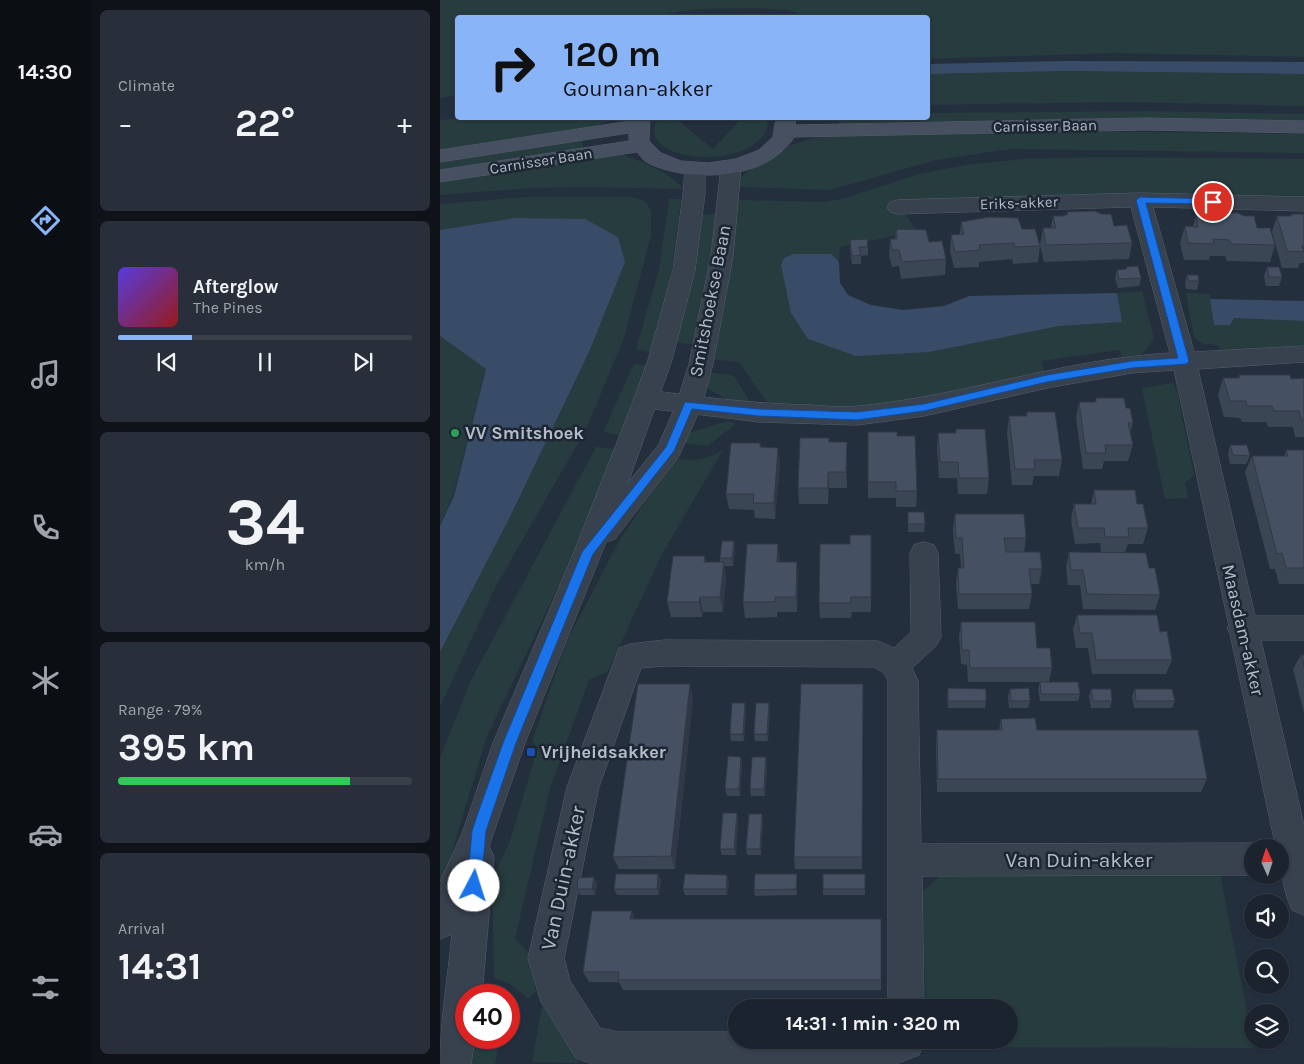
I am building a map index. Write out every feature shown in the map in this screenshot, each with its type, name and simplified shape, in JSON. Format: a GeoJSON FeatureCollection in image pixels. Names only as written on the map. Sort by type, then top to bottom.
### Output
{"type":"FeatureCollection","features":[{"type":"Feature","properties":{"kind":"main road","name":"Carnisser Baan"},"geometry":{"type":"LineString","coordinates":[[947,109],[1231,107]]}},
{"type":"Feature","properties":{"kind":"main road","name":"Carnisser Baan"},"geometry":{"type":"LineString","coordinates":[[786,124],[1145,124],[1304,127]]}},
{"type":"Feature","properties":{"kind":"main road"},"geometry":{"type":"LineString","coordinates":[[639,130],[650,154],[662,161],[695,169],[730,167],[750,162],[767,153],[779,143],[786,124]]}},
{"type":"Feature","properties":{"kind":"main road","name":"Carnisser Baan"},"geometry":{"type":"LineString","coordinates":[[440,156],[639,130]]}},
{"type":"Feature","properties":{"kind":"main road","name":"Carnisser Baan"},"geometry":{"type":"LineString","coordinates":[[440,176],[639,130]]}},
{"type":"Feature","properties":{"kind":"street","name":"Smitshoekse Baan"},"geometry":{"type":"LineString","coordinates":[[588,552],[670,449],[689,405],[701,364],[722,256],[730,167]]}},
{"type":"Feature","properties":{"kind":"street","name":"Smitshoekse Baan"},"geometry":{"type":"LineString","coordinates":[[440,922],[479,831],[509,743],[588,552],[647,399],[660,360],[684,270],[694,194],[695,169]]}},
{"type":"Feature","properties":{"kind":"street"},"geometry":{"type":"LineString","coordinates":[[1140,200],[1184,361]]}},
{"type":"Feature","properties":{"kind":"street","name":"Eriks-akker"},"geometry":{"type":"LineString","coordinates":[[898,207],[1140,200],[1304,204]]}},
{"type":"Feature","properties":{"kind":"street"},"geometry":{"type":"LineString","coordinates":[[647,399],[759,413],[857,416],[924,408],[1047,378],[1123,366],[1304,354]]}},
{"type":"Feature","properties":{"kind":"street","name":"Maasdam-akker"},"geometry":{"type":"LineString","coordinates":[[1184,361],[1242,628],[1284,839]]}},
{"type":"Feature","properties":{"kind":"street"},"geometry":{"type":"LineString","coordinates":[[906,999],[903,681],[896,664],[926,636],[924,553]]}},
{"type":"Feature","properties":{"kind":"street"},"geometry":{"type":"LineString","coordinates":[[1242,628],[1304,628]]}},
{"type":"Feature","properties":{"kind":"street","name":"Van Duin-akker"},"geometry":{"type":"LineString","coordinates":[[887,1049],[618,1050],[589,1045],[554,989],[546,958],[583,787],[630,656],[664,653],[878,654],[896,664]]}},
{"type":"Feature","properties":{"kind":"street","name":"Smitshoekse Baan"},"geometry":{"type":"LineString","coordinates":[[452,1064],[463,1004],[479,831]]}},
{"type":"Feature","properties":{"kind":"street","name":"Van Duin-akker"},"geometry":{"type":"LineString","coordinates":[[905,860],[1244,859]]}},
{"type":"Feature","properties":{"kind":"street","name":"Maasdam-akker"},"geometry":{"type":"LineString","coordinates":[[1289,861],[1304,898]]}},
{"type":"Feature","properties":{"kind":"green space"},"geometry":{"type":"Polygon","coordinates":[[[440,0],[1304,0],[1304,57],[1115,53],[930,59],[930,15],[802,15],[788,10],[755,8],[698,9],[658,15],[455,15],[455,95],[440,98],[440,0]]]}},
{"type":"Feature","properties":{"kind":"green space"},"geometry":{"type":"Polygon","coordinates":[[[1066,71],[1304,74],[1304,106],[1121,102],[930,105],[930,74],[1066,71]]]}},
{"type":"Feature","properties":{"kind":"green space"},"geometry":{"type":"Polygon","coordinates":[[[1150,111],[1304,114],[1304,123],[839,125],[839,120],[930,120],[930,113],[1150,111]]]}},
{"type":"Feature","properties":{"kind":"green space"},"geometry":{"type":"Polygon","coordinates":[[[455,118],[455,120],[612,120],[590,128],[440,151],[440,120],[455,118]]]}},
{"type":"Feature","properties":{"kind":"green space"},"geometry":{"type":"Polygon","coordinates":[[[657,120],[677,120],[713,149],[740,120],[767,120],[763,136],[749,147],[730,154],[710,157],[690,156],[672,151],[660,143],[654,132],[657,120]]]}},
{"type":"Feature","properties":{"kind":"green space"},"geometry":{"type":"Polygon","coordinates":[[[1072,131],[1304,134],[1304,153],[1010,149],[936,160],[830,190],[737,187],[738,180],[752,168],[767,163],[787,146],[814,138],[840,135],[1072,131]]]}},
{"type":"Feature","properties":{"kind":"green space"},"geometry":{"type":"Polygon","coordinates":[[[582,139],[584,149],[440,171],[440,161],[582,139]]]}},
{"type":"Feature","properties":{"kind":"green space"},"geometry":{"type":"Polygon","coordinates":[[[619,154],[664,173],[683,189],[532,188],[440,195],[440,180],[619,154]]]}},
{"type":"Feature","properties":{"kind":"green space"},"geometry":{"type":"Polygon","coordinates":[[[1105,157],[1304,159],[1304,198],[889,205],[890,213],[905,214],[917,231],[840,247],[839,262],[831,254],[793,254],[791,313],[1059,326],[1121,322],[1117,293],[1142,291],[1154,339],[1142,354],[1122,357],[1119,350],[1041,361],[1044,370],[1038,375],[905,406],[771,408],[739,362],[710,359],[738,200],[823,202],[842,199],[919,174],[966,165],[1022,159],[1105,157]]]}},
{"type":"Feature","properties":{"kind":"green space"},"geometry":{"type":"Polygon","coordinates":[[[526,197],[631,197],[645,201],[651,211],[651,235],[624,338],[586,429],[496,586],[440,707],[440,652],[509,519],[589,352],[514,218],[440,230],[440,204],[526,197]]]}},
{"type":"Feature","properties":{"kind":"green space"},"geometry":{"type":"Polygon","coordinates":[[[669,199],[681,199],[672,269],[653,353],[636,349],[659,269],[669,199]]]}},
{"type":"Feature","properties":{"kind":"green space"},"geometry":{"type":"Polygon","coordinates":[[[718,214],[695,345],[675,342],[701,215],[718,214]]]}},
{"type":"Feature","properties":{"kind":"green space"},"geometry":{"type":"Polygon","coordinates":[[[1186,293],[1210,294],[1214,325],[1234,318],[1304,321],[1304,347],[1221,351],[1218,345],[1204,344],[1194,338],[1186,293]]]}},
{"type":"Feature","properties":{"kind":"green space","name":"VV Smitshoek"},"geometry":{"type":"Polygon","coordinates":[[[440,336],[486,369],[453,496],[440,526],[440,336]]]}},
{"type":"Feature","properties":{"kind":"green space"},"geometry":{"type":"Polygon","coordinates":[[[634,364],[646,365],[622,436],[603,432],[634,364]]]}},
{"type":"Feature","properties":{"kind":"green space"},"geometry":{"type":"Polygon","coordinates":[[[706,372],[733,375],[752,405],[730,401],[707,388],[706,372]]]}},
{"type":"Feature","properties":{"kind":"green space"},"geometry":{"type":"Polygon","coordinates":[[[1173,383],[1177,392],[1194,475],[1185,483],[1188,498],[1165,499],[1142,388],[1173,383]]]}},
{"type":"Feature","properties":{"kind":"green space"},"geometry":{"type":"Polygon","coordinates":[[[728,421],[736,424],[707,446],[681,443],[685,434],[728,421]]]}},
{"type":"Feature","properties":{"kind":"green space"},"geometry":{"type":"Polygon","coordinates":[[[596,447],[615,449],[592,516],[487,736],[440,891],[440,758],[470,682],[596,447]]]}},
{"type":"Feature","properties":{"kind":"green space"},"geometry":{"type":"Polygon","coordinates":[[[723,450],[662,554],[608,671],[589,680],[550,788],[515,938],[529,953],[536,992],[528,998],[520,992],[520,984],[510,984],[494,978],[492,880],[510,841],[538,747],[532,742],[566,643],[618,543],[674,458],[688,460],[710,456],[723,450]]]}},
{"type":"Feature","properties":{"kind":"green space"},"geometry":{"type":"Polygon","coordinates":[[[1220,874],[1245,1004],[1244,1048],[1018,1047],[1018,999],[926,999],[922,892],[940,876],[1220,874]]]}},
{"type":"Feature","properties":{"kind":"green space"},"geometry":{"type":"Polygon","coordinates":[[[542,1006],[580,1063],[532,1062],[542,1006]]]}},
{"type":"Feature","properties":{"kind":"green space"},"geometry":{"type":"Polygon","coordinates":[[[471,1049],[498,1049],[495,1064],[468,1064],[471,1049]]]}},
{"type":"Feature","properties":{"kind":"water"},"geometry":{"type":"Polygon","coordinates":[[[1067,61],[1304,62],[1304,74],[1066,71],[930,74],[930,64],[1067,61]]]}},
{"type":"Feature","properties":{"kind":"water"},"geometry":{"type":"Polygon","coordinates":[[[514,218],[585,219],[618,237],[625,262],[589,352],[509,519],[440,652],[440,526],[454,496],[486,369],[440,336],[440,230],[514,218]]]}},
{"type":"Feature","properties":{"kind":"water"},"geometry":{"type":"Polygon","coordinates":[[[793,254],[831,254],[839,262],[840,283],[848,295],[871,305],[903,310],[944,306],[969,296],[1117,293],[1122,322],[1059,326],[929,352],[856,356],[808,339],[791,313],[781,265],[784,258],[793,254]]]}},
{"type":"Feature","properties":{"kind":"water"},"geometry":{"type":"Polygon","coordinates":[[[1210,299],[1304,301],[1304,321],[1234,318],[1230,325],[1214,325],[1210,299]]]}},
{"type":"Feature","properties":{"kind":"building"},"geometry":{"type":"Polygon","coordinates":[[[1095,211],[1101,214],[1111,214],[1114,226],[1127,225],[1132,243],[1046,245],[1043,228],[1056,228],[1053,216],[1063,216],[1068,214],[1067,212],[1095,211]]]}},
{"type":"Feature","properties":{"kind":"building"},"geometry":{"type":"Polygon","coordinates":[[[1210,212],[1238,213],[1244,216],[1254,216],[1257,228],[1270,228],[1275,245],[1232,244],[1229,240],[1213,239],[1214,244],[1188,243],[1185,226],[1198,227],[1196,215],[1206,215],[1210,214],[1210,212]]]}},
{"type":"Feature","properties":{"kind":"building"},"geometry":{"type":"Polygon","coordinates":[[[1291,214],[1304,214],[1304,246],[1302,246],[1304,252],[1287,251],[1277,216],[1292,216],[1291,214]]]}},
{"type":"Feature","properties":{"kind":"building"},"geometry":{"type":"Polygon","coordinates":[[[989,217],[1018,218],[1022,229],[1035,229],[1040,246],[1015,247],[1014,243],[979,245],[980,250],[955,252],[951,235],[964,234],[961,222],[989,217]]]}},
{"type":"Feature","properties":{"kind":"building"},"geometry":{"type":"Polygon","coordinates":[[[899,229],[926,230],[929,242],[942,241],[946,259],[902,262],[899,250],[892,250],[890,239],[897,239],[896,231],[899,229]]]}},
{"type":"Feature","properties":{"kind":"building"},"geometry":{"type":"Polygon","coordinates":[[[867,239],[868,247],[859,247],[861,255],[852,256],[850,240],[867,239]]]}},
{"type":"Feature","properties":{"kind":"building"},"geometry":{"type":"Polygon","coordinates":[[[1138,266],[1141,278],[1119,279],[1117,270],[1138,266]]]}},
{"type":"Feature","properties":{"kind":"building"},"geometry":{"type":"Polygon","coordinates":[[[1267,267],[1279,267],[1282,277],[1269,277],[1267,267]]]}},
{"type":"Feature","properties":{"kind":"building"},"geometry":{"type":"Polygon","coordinates":[[[1187,275],[1198,275],[1199,281],[1189,281],[1187,275]]]}},
{"type":"Feature","properties":{"kind":"building"},"geometry":{"type":"Polygon","coordinates":[[[1239,375],[1290,375],[1291,379],[1304,378],[1304,421],[1302,421],[1299,411],[1274,411],[1272,406],[1247,406],[1246,401],[1230,401],[1223,378],[1240,378],[1239,375]]]}},
{"type":"Feature","properties":{"kind":"building"},"geometry":{"type":"Polygon","coordinates":[[[1096,398],[1124,398],[1126,408],[1130,408],[1133,423],[1128,423],[1133,445],[1105,445],[1106,453],[1086,453],[1079,402],[1096,402],[1096,398]]]}},
{"type":"Feature","properties":{"kind":"building"},"geometry":{"type":"Polygon","coordinates":[[[1027,412],[1055,412],[1062,460],[1034,460],[1035,469],[1015,469],[1009,416],[1027,416],[1027,412]]]}},
{"type":"Feature","properties":{"kind":"building"},"geometry":{"type":"Polygon","coordinates":[[[956,429],[985,429],[989,478],[959,478],[958,462],[940,462],[938,433],[956,433],[956,429]]]}},
{"type":"Feature","properties":{"kind":"building"},"geometry":{"type":"Polygon","coordinates":[[[868,432],[897,432],[897,436],[915,436],[917,491],[896,491],[896,482],[868,482],[868,432]]]}},
{"type":"Feature","properties":{"kind":"building"},"geometry":{"type":"Polygon","coordinates":[[[800,438],[829,438],[829,442],[847,442],[846,472],[828,472],[828,488],[798,488],[800,438]]]}},
{"type":"Feature","properties":{"kind":"building"},"geometry":{"type":"Polygon","coordinates":[[[731,443],[760,443],[760,447],[778,448],[774,503],[753,503],[754,494],[726,494],[731,443]]]}},
{"type":"Feature","properties":{"kind":"building"},"geometry":{"type":"Polygon","coordinates":[[[1230,445],[1247,445],[1250,456],[1233,455],[1230,445]]]}},
{"type":"Feature","properties":{"kind":"building"},"geometry":{"type":"Polygon","coordinates":[[[1286,450],[1304,450],[1304,568],[1286,568],[1282,553],[1277,554],[1252,456],[1288,456],[1286,450]]]}},
{"type":"Feature","properties":{"kind":"building"},"geometry":{"type":"Polygon","coordinates":[[[1094,490],[1135,490],[1137,504],[1143,504],[1148,528],[1128,528],[1129,537],[1105,537],[1104,528],[1078,528],[1074,504],[1096,504],[1094,490]]]}},
{"type":"Feature","properties":{"kind":"building"},"geometry":{"type":"Polygon","coordinates":[[[908,512],[924,512],[925,524],[908,524],[908,512]]]}},
{"type":"Feature","properties":{"kind":"building"},"geometry":{"type":"Polygon","coordinates":[[[955,514],[1024,514],[1026,538],[1004,538],[1006,552],[1040,552],[1042,569],[1029,569],[1032,594],[959,594],[958,568],[964,568],[962,538],[956,538],[955,514]]]}},
{"type":"Feature","properties":{"kind":"building"},"geometry":{"type":"Polygon","coordinates":[[[850,535],[871,535],[871,597],[851,597],[851,603],[819,603],[820,544],[850,544],[850,535]]]}},
{"type":"Feature","properties":{"kind":"building"},"geometry":{"type":"Polygon","coordinates":[[[722,541],[734,541],[732,558],[720,558],[722,541]]]}},
{"type":"Feature","properties":{"kind":"building"},"geometry":{"type":"Polygon","coordinates":[[[747,544],[778,544],[777,562],[797,562],[796,597],[775,597],[775,602],[743,602],[747,544]]]}},
{"type":"Feature","properties":{"kind":"building"},"geometry":{"type":"Polygon","coordinates":[[[1069,552],[1146,553],[1149,568],[1155,568],[1160,595],[1087,594],[1083,570],[1071,570],[1069,552]]]}},
{"type":"Feature","properties":{"kind":"building"},"geometry":{"type":"Polygon","coordinates":[[[673,556],[705,556],[704,562],[724,562],[720,597],[700,597],[699,602],[667,602],[673,556]]]}},
{"type":"Feature","properties":{"kind":"building"},"geometry":{"type":"Polygon","coordinates":[[[1077,615],[1157,615],[1160,632],[1167,631],[1172,660],[1096,660],[1092,633],[1080,633],[1077,615]]]}},
{"type":"Feature","properties":{"kind":"building"},"geometry":{"type":"Polygon","coordinates":[[[961,622],[1035,622],[1037,648],[1050,648],[1052,668],[970,668],[969,650],[962,650],[961,622]]]}},
{"type":"Feature","properties":{"kind":"building"},"geometry":{"type":"Polygon","coordinates":[[[1301,655],[1304,655],[1304,667],[1301,655]]]}},
{"type":"Feature","properties":{"kind":"building"},"geometry":{"type":"Polygon","coordinates":[[[1040,682],[1078,682],[1080,694],[1041,694],[1040,682]]]}},
{"type":"Feature","properties":{"kind":"building"},"geometry":{"type":"Polygon","coordinates":[[[638,684],[690,684],[671,856],[613,857],[638,684]]]}},
{"type":"Feature","properties":{"kind":"building"},"geometry":{"type":"Polygon","coordinates":[[[801,684],[863,684],[862,857],[794,857],[801,684]]]}},
{"type":"Feature","properties":{"kind":"building"},"geometry":{"type":"Polygon","coordinates":[[[948,688],[986,689],[986,701],[948,701],[948,688]]]}},
{"type":"Feature","properties":{"kind":"building"},"geometry":{"type":"Polygon","coordinates":[[[1029,688],[1030,701],[1011,701],[1010,689],[1029,688]]]}},
{"type":"Feature","properties":{"kind":"building"},"geometry":{"type":"Polygon","coordinates":[[[1091,689],[1111,689],[1112,701],[1093,701],[1091,689]]]}},
{"type":"Feature","properties":{"kind":"building"},"geometry":{"type":"Polygon","coordinates":[[[1135,689],[1172,689],[1175,701],[1136,701],[1135,689]]]}},
{"type":"Feature","properties":{"kind":"building"},"geometry":{"type":"Polygon","coordinates":[[[732,703],[745,703],[743,734],[730,734],[732,703]]]}},
{"type":"Feature","properties":{"kind":"building"},"geometry":{"type":"Polygon","coordinates":[[[756,703],[769,703],[767,734],[754,734],[756,703]]]}},
{"type":"Feature","properties":{"kind":"building"},"geometry":{"type":"Polygon","coordinates":[[[1035,718],[1037,730],[1198,730],[1207,779],[938,779],[937,730],[1002,730],[1001,719],[1035,718]]]}},
{"type":"Feature","properties":{"kind":"building"},"geometry":{"type":"Polygon","coordinates":[[[728,756],[741,757],[739,789],[725,789],[728,756]]]}},
{"type":"Feature","properties":{"kind":"building"},"geometry":{"type":"Polygon","coordinates":[[[752,757],[766,757],[764,789],[750,789],[752,757]]]}},
{"type":"Feature","properties":{"kind":"building"},"geometry":{"type":"Polygon","coordinates":[[[723,813],[737,813],[734,849],[720,849],[723,813]]]}},
{"type":"Feature","properties":{"kind":"building"},"geometry":{"type":"Polygon","coordinates":[[[749,814],[762,814],[760,849],[746,849],[749,814]]]}},
{"type":"Feature","properties":{"kind":"building"},"geometry":{"type":"Polygon","coordinates":[[[616,874],[658,874],[657,889],[614,889],[616,874]]]}},
{"type":"Feature","properties":{"kind":"building"},"geometry":{"type":"Polygon","coordinates":[[[685,874],[727,875],[726,889],[683,889],[685,874]]]}},
{"type":"Feature","properties":{"kind":"building"},"geometry":{"type":"Polygon","coordinates":[[[755,874],[797,874],[796,889],[754,890],[755,874]]]}},
{"type":"Feature","properties":{"kind":"building"},"geometry":{"type":"Polygon","coordinates":[[[823,874],[865,874],[865,889],[823,889],[823,874]]]}},
{"type":"Feature","properties":{"kind":"building"},"geometry":{"type":"Polygon","coordinates":[[[594,877],[592,889],[577,889],[578,878],[594,877]]]}},
{"type":"Feature","properties":{"kind":"building"},"geometry":{"type":"Polygon","coordinates":[[[592,911],[632,911],[630,919],[881,919],[881,980],[618,980],[619,972],[583,972],[592,911]]]}},
{"type":"Feature","properties":{"kind":"place","name":"VV Smitshoek"},"geometry":{"type":"Point","coordinates":[455,433]}},
{"type":"Feature","properties":{"kind":"place","name":"Vrijheidsakker"},"geometry":{"type":"Point","coordinates":[531,752]}},
{"type":"Feature","properties":{"kind":"route"},"geometry":{"type":"LineString","coordinates":[[474,886],[479,831],[485,813],[509,743],[588,552],[670,449],[689,405],[759,413],[857,416],[924,408],[1047,378],[1132,364],[1184,361],[1140,200],[1213,202]]}}]}
